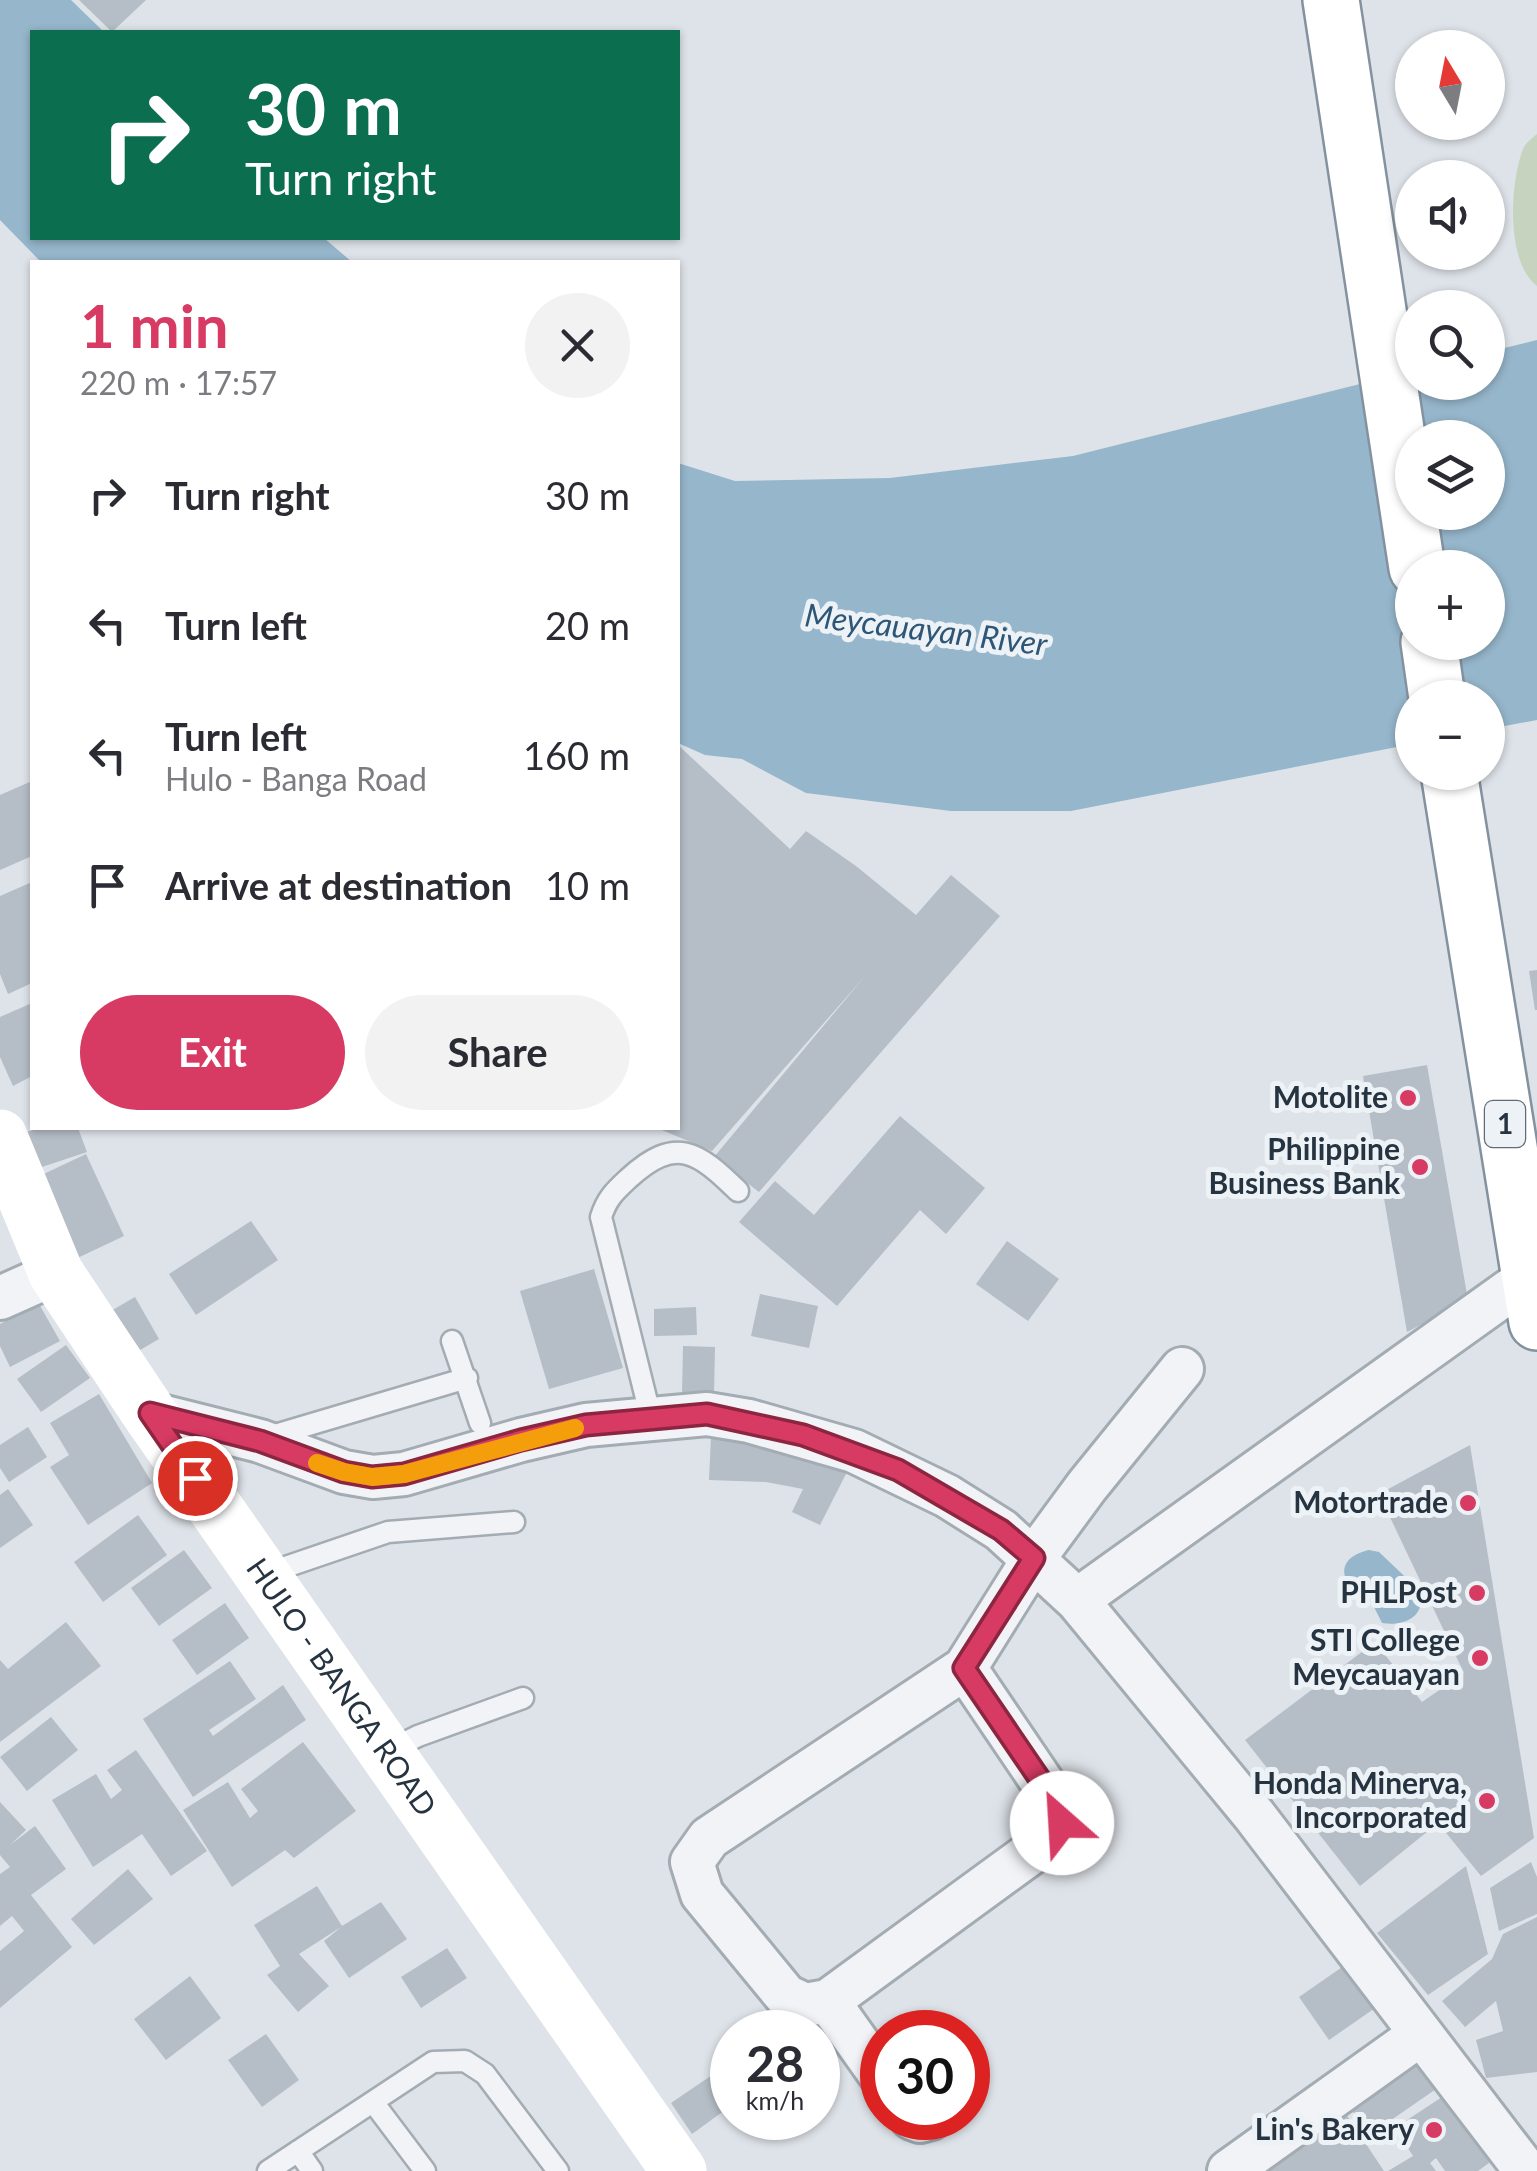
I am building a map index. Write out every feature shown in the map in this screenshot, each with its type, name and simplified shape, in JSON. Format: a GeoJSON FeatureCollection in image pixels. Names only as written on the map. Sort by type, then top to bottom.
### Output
{"type":"FeatureCollection","features":[{"type":"Feature","properties":{"kind":"main road"},"geometry":{"type":"LineString","coordinates":[[1332,0],[1414,550]]}},
{"type":"Feature","properties":{"kind":"main road","name":"1"},"geometry":{"type":"LineString","coordinates":[[1452,790],[1535,1290]]}},
{"type":"Feature","properties":{"kind":"main road","name":"HULO - BANGA ROAD"},"geometry":{"type":"LineString","coordinates":[[0,1136],[56,1273],[679,2171]]}},
{"type":"Feature","properties":{"kind":"street"},"geometry":{"type":"LineString","coordinates":[[0,1298],[56,1273]]}},
{"type":"Feature","properties":{"kind":"street"},"geometry":{"type":"LineString","coordinates":[[1078,1600],[1535,1290]]}},
{"type":"Feature","properties":{"kind":"street"},"geometry":{"type":"LineString","coordinates":[[964,1668],[1058,1806],[1062,1823],[1050,1839],[828,2000],[805,2005],[786,1996],[702,1894],[692,1862],[710,1838],[964,1668],[1034,1558],[1182,1370]]}},
{"type":"Feature","properties":{"kind":"street"},"geometry":{"type":"LineString","coordinates":[[150,1413],[260,1441],[344,1472],[372,1477],[404,1474],[586,1425],[707,1414],[749,1421],[854,1452],[947,1496],[1001,1530],[1078,1600],[1254,1815],[1526,2171]]}},
{"type":"Feature","properties":{"kind":"street"},"geometry":{"type":"LineString","coordinates":[[828,2000],[860,2045]]}},
{"type":"Feature","properties":{"kind":"street"},"geometry":{"type":"LineString","coordinates":[[1229,2171],[1421,2034]]}},
{"type":"Feature","properties":{"kind":"lane"},"geometry":{"type":"LineString","coordinates":[[652,1418],[601,1216],[607,1198],[656,1156],[682,1152],[708,1162],[738,1191]]}},
{"type":"Feature","properties":{"kind":"lane"},"geometry":{"type":"LineString","coordinates":[[452,1341],[480,1423]]}},
{"type":"Feature","properties":{"kind":"lane"},"geometry":{"type":"LineString","coordinates":[[260,1441],[467,1378]]}},
{"type":"Feature","properties":{"kind":"lane"},"geometry":{"type":"LineString","coordinates":[[263,1575],[388,1532],[514,1522]]}},
{"type":"Feature","properties":{"kind":"lane"},"geometry":{"type":"LineString","coordinates":[[386,1752],[418,1736],[523,1698]]}},
{"type":"Feature","properties":{"kind":"lane"},"geometry":{"type":"LineString","coordinates":[[268,2171],[434,2062],[465,2061],[484,2074],[558,2171]]}},
{"type":"Feature","properties":{"kind":"lane"},"geometry":{"type":"LineString","coordinates":[[373,2102],[425,2171]]}},
{"type":"Feature","properties":{"kind":"lane"},"geometry":{"type":"LineString","coordinates":[[298,2152],[312,2171]]}},
{"type":"Feature","properties":{"kind":"green space"},"geometry":{"type":"Polygon","coordinates":[[[1537,134],[1537,286],[1520,260],[1513,203],[1523,149],[1537,134]]]}},
{"type":"Feature","properties":{"kind":"water"},"geometry":{"type":"Polygon","coordinates":[[[0,0],[71,0],[102,30],[30,30],[30,240],[326,240],[350,260],[39,260],[0,220],[0,0]]]}},
{"type":"Feature","properties":{"kind":"water","name":"Meycauayan River"},"geometry":{"type":"Polygon","coordinates":[[[1537,340],[1537,720],[1505,726],[1505,680],[1395,680],[1395,747],[1071,811],[951,811],[806,793],[742,759],[705,755],[680,744],[680,464],[735,481],[890,478],[1073,456],[1395,375],[1395,400],[1505,400],[1505,348],[1537,340]]]}},
{"type":"Feature","properties":{"kind":"water"},"geometry":{"type":"Polygon","coordinates":[[[1369,1550],[1379,1552],[1419,1590],[1420,1607],[1412,1618],[1382,1623],[1372,1603],[1348,1583],[1345,1568],[1349,1560],[1369,1550]]]}},
{"type":"Feature","properties":{"kind":"building"},"geometry":{"type":"Polygon","coordinates":[[[79,0],[146,0],[114,30],[79,0]]]}},
{"type":"Feature","properties":{"kind":"building"},"geometry":{"type":"Polygon","coordinates":[[[680,747],[790,849],[806,831],[916,915],[951,875],[1000,916],[759,1192],[714,1157],[865,976],[712,1151],[662,1130],[680,1130],[680,747]]]}},
{"type":"Feature","properties":{"kind":"building"},"geometry":{"type":"Polygon","coordinates":[[[30,782],[30,857],[0,870],[0,795],[30,782]]]}},
{"type":"Feature","properties":{"kind":"building"},"geometry":{"type":"Polygon","coordinates":[[[30,883],[30,984],[8,994],[0,974],[0,896],[30,883]]]}},
{"type":"Feature","properties":{"kind":"building"},"geometry":{"type":"Polygon","coordinates":[[[1537,970],[1537,1010],[1535,1010],[1529,971],[1537,970]]]}},
{"type":"Feature","properties":{"kind":"building"},"geometry":{"type":"Polygon","coordinates":[[[30,1004],[30,1077],[13,1086],[0,1057],[0,1017],[30,1004]]]}},
{"type":"Feature","properties":{"kind":"building"},"geometry":{"type":"Polygon","coordinates":[[[1427,1065],[1468,1300],[1407,1332],[1363,1076],[1427,1065]]]}},
{"type":"Feature","properties":{"kind":"building"},"geometry":{"type":"Polygon","coordinates":[[[900,1116],[985,1188],[946,1234],[920,1210],[837,1306],[739,1222],[775,1181],[814,1215],[900,1116]]]}},
{"type":"Feature","properties":{"kind":"building"},"geometry":{"type":"Polygon","coordinates":[[[79,1130],[87,1152],[39,1168],[26,1132],[79,1130]]]}},
{"type":"Feature","properties":{"kind":"building"},"geometry":{"type":"Polygon","coordinates":[[[86,1154],[124,1236],[69,1262],[31,1180],[86,1154]]]}},
{"type":"Feature","properties":{"kind":"building"},"geometry":{"type":"Polygon","coordinates":[[[251,1221],[278,1260],[196,1315],[169,1274],[251,1221]]]}},
{"type":"Feature","properties":{"kind":"building"},"geometry":{"type":"Polygon","coordinates":[[[1007,1241],[1059,1279],[1028,1321],[976,1284],[1007,1241]]]}},
{"type":"Feature","properties":{"kind":"building"},"geometry":{"type":"Polygon","coordinates":[[[594,1269],[623,1368],[549,1389],[520,1291],[594,1269]]]}},
{"type":"Feature","properties":{"kind":"building"},"geometry":{"type":"Polygon","coordinates":[[[760,1294],[818,1306],[809,1348],[751,1336],[760,1294]]]}},
{"type":"Feature","properties":{"kind":"building"},"geometry":{"type":"Polygon","coordinates":[[[135,1297],[159,1339],[128,1357],[104,1315],[135,1297]]]}},
{"type":"Feature","properties":{"kind":"building"},"geometry":{"type":"Polygon","coordinates":[[[39,1304],[60,1341],[10,1367],[0,1346],[0,1324],[39,1304]]]}},
{"type":"Feature","properties":{"kind":"building"},"geometry":{"type":"Polygon","coordinates":[[[696,1307],[697,1335],[654,1336],[654,1309],[696,1307]]]}},
{"type":"Feature","properties":{"kind":"building"},"geometry":{"type":"Polygon","coordinates":[[[66,1345],[90,1378],[41,1412],[17,1379],[66,1345]]]}},
{"type":"Feature","properties":{"kind":"building"},"geometry":{"type":"Polygon","coordinates":[[[683,1346],[715,1347],[714,1394],[682,1394],[683,1346]]]}},
{"type":"Feature","properties":{"kind":"building"},"geometry":{"type":"Polygon","coordinates":[[[99,1394],[152,1483],[88,1525],[50,1467],[69,1455],[50,1423],[99,1394]]]}},
{"type":"Feature","properties":{"kind":"building"},"geometry":{"type":"Polygon","coordinates":[[[28,1427],[47,1457],[9,1482],[0,1468],[0,1445],[28,1427]]]}},
{"type":"Feature","properties":{"kind":"building"},"geometry":{"type":"Polygon","coordinates":[[[711,1437],[768,1439],[849,1468],[820,1525],[792,1512],[803,1489],[766,1482],[709,1480],[711,1437]]]}},
{"type":"Feature","properties":{"kind":"building","name":"STI College Meycauayan"},"geometry":{"type":"Polygon","coordinates":[[[1470,1445],[1534,1838],[1481,1876],[1438,1823],[1360,1886],[1245,1740],[1375,1642],[1422,1702],[1464,1673],[1379,1494],[1470,1445]]]}},
{"type":"Feature","properties":{"kind":"building"},"geometry":{"type":"Polygon","coordinates":[[[8,1489],[33,1525],[0,1548],[0,1495],[8,1489]]]}},
{"type":"Feature","properties":{"kind":"building"},"geometry":{"type":"Polygon","coordinates":[[[138,1515],[167,1555],[103,1602],[74,1562],[138,1515]]]}},
{"type":"Feature","properties":{"kind":"building"},"geometry":{"type":"Polygon","coordinates":[[[184,1550],[212,1588],[159,1626],[131,1588],[184,1550]]]}},
{"type":"Feature","properties":{"kind":"building"},"geometry":{"type":"Polygon","coordinates":[[[225,1603],[249,1638],[197,1675],[172,1640],[225,1603]]]}},
{"type":"Feature","properties":{"kind":"building"},"geometry":{"type":"Polygon","coordinates":[[[66,1622],[101,1666],[0,1742],[0,1660],[8,1669],[66,1622]]]}},
{"type":"Feature","properties":{"kind":"building"},"geometry":{"type":"Polygon","coordinates":[[[230,1661],[256,1699],[209,1730],[213,1736],[283,1685],[306,1720],[193,1797],[143,1719],[230,1661]]]}},
{"type":"Feature","properties":{"kind":"building"},"geometry":{"type":"Polygon","coordinates":[[[51,1717],[78,1750],[27,1791],[0,1757],[51,1717]]]}},
{"type":"Feature","properties":{"kind":"building"},"geometry":{"type":"Polygon","coordinates":[[[303,1742],[356,1811],[294,1858],[285,1850],[232,1887],[183,1810],[228,1782],[250,1818],[258,1811],[241,1789],[303,1742]]]}},
{"type":"Feature","properties":{"kind":"building"},"geometry":{"type":"Polygon","coordinates":[[[136,1750],[207,1851],[171,1876],[142,1834],[93,1867],[52,1800],[96,1774],[111,1799],[122,1790],[107,1770],[136,1750]]]}},
{"type":"Feature","properties":{"kind":"building"},"geometry":{"type":"Polygon","coordinates":[[[0,1802],[26,1830],[10,1845],[35,1826],[66,1869],[31,1895],[72,1947],[0,2008],[0,1951],[24,1931],[12,1916],[0,1926],[0,1874],[10,1867],[0,1855],[0,1802]]]}},
{"type":"Feature","properties":{"kind":"building"},"geometry":{"type":"Polygon","coordinates":[[[1531,1862],[1537,1877],[1537,1914],[1499,1931],[1490,1888],[1531,1862]]]}},
{"type":"Feature","properties":{"kind":"building"},"geometry":{"type":"Polygon","coordinates":[[[1466,1866],[1488,1954],[1428,1995],[1377,1933],[1466,1866]]]}},
{"type":"Feature","properties":{"kind":"building"},"geometry":{"type":"Polygon","coordinates":[[[128,1869],[153,1899],[94,1945],[71,1919],[128,1869]]]}},
{"type":"Feature","properties":{"kind":"building"},"geometry":{"type":"Polygon","coordinates":[[[317,1886],[342,1926],[381,1902],[407,1939],[349,1978],[324,1941],[341,1927],[299,1954],[329,1986],[298,2012],[267,1975],[280,1966],[254,1925],[317,1886]]]}},
{"type":"Feature","properties":{"kind":"building"},"geometry":{"type":"Polygon","coordinates":[[[1537,1917],[1537,2072],[1486,2078],[1476,2040],[1503,2031],[1496,2001],[1465,2027],[1442,2001],[1492,1959],[1503,1934],[1537,1917]]]}},
{"type":"Feature","properties":{"kind":"building"},"geometry":{"type":"Polygon","coordinates":[[[447,1948],[467,1978],[421,2008],[401,1977],[447,1948]]]}},
{"type":"Feature","properties":{"kind":"building"},"geometry":{"type":"Polygon","coordinates":[[[1348,1963],[1378,2006],[1329,2040],[1299,1997],[1348,1963]]]}},
{"type":"Feature","properties":{"kind":"building"},"geometry":{"type":"Polygon","coordinates":[[[190,1976],[221,2018],[166,2060],[134,2019],[190,1976]]]}},
{"type":"Feature","properties":{"kind":"building"},"geometry":{"type":"Polygon","coordinates":[[[266,2034],[299,2080],[262,2107],[228,2060],[266,2034]]]}},
{"type":"Feature","properties":{"kind":"building"},"geometry":{"type":"Polygon","coordinates":[[[1411,2050],[1439,2087],[1368,2136],[1345,2099],[1411,2050]]]}},
{"type":"Feature","properties":{"kind":"building"},"geometry":{"type":"Polygon","coordinates":[[[710,2076],[710,2121],[692,2134],[671,2103],[710,2076]]]}},
{"type":"Feature","properties":{"kind":"building","name":"Lin's Bakery"},"geometry":{"type":"Polygon","coordinates":[[[1445,2095],[1493,2160],[1478,2171],[1445,2171],[1436,2158],[1430,2163],[1436,2171],[1388,2171],[1413,2156],[1395,2128],[1445,2095]]]}},
{"type":"Feature","properties":{"kind":"building"},"geometry":{"type":"Polygon","coordinates":[[[1344,2111],[1384,2171],[1253,2171],[1344,2111]]]}},
{"type":"Feature","properties":{"kind":"slow traffic"},"geometry":{"type":"LineString","coordinates":[[317,1463],[372,1477],[404,1474],[575,1428]]}},
{"type":"Feature","properties":{"kind":"place","name":"Motolite"},"geometry":{"type":"Point","coordinates":[1408,1098]}},
{"type":"Feature","properties":{"kind":"place","name":"Philippine Business Bank"},"geometry":{"type":"Point","coordinates":[1420,1167]}},
{"type":"Feature","properties":{"kind":"place","name":"Motortrade"},"geometry":{"type":"Point","coordinates":[1468,1503]}},
{"type":"Feature","properties":{"kind":"place","name":"PHLPost"},"geometry":{"type":"Point","coordinates":[1477,1593]}},
{"type":"Feature","properties":{"kind":"place","name":"STI College Meycauayan"},"geometry":{"type":"Point","coordinates":[1480,1658]}},
{"type":"Feature","properties":{"kind":"place","name":"Honda Minerva, Incorporated"},"geometry":{"type":"Point","coordinates":[1487,1801]}},
{"type":"Feature","properties":{"kind":"place","name":"Lin's Bakery"},"geometry":{"type":"Point","coordinates":[1434,2130]}},
{"type":"Feature","properties":{"kind":"route"},"geometry":{"type":"LineString","coordinates":[[195,1478],[150,1413],[260,1441],[344,1472],[372,1477],[404,1474],[586,1425],[707,1414],[749,1421],[854,1452],[947,1496],[1001,1530],[1034,1558],[964,1668],[1058,1806],[1062,1823]]}}]}
